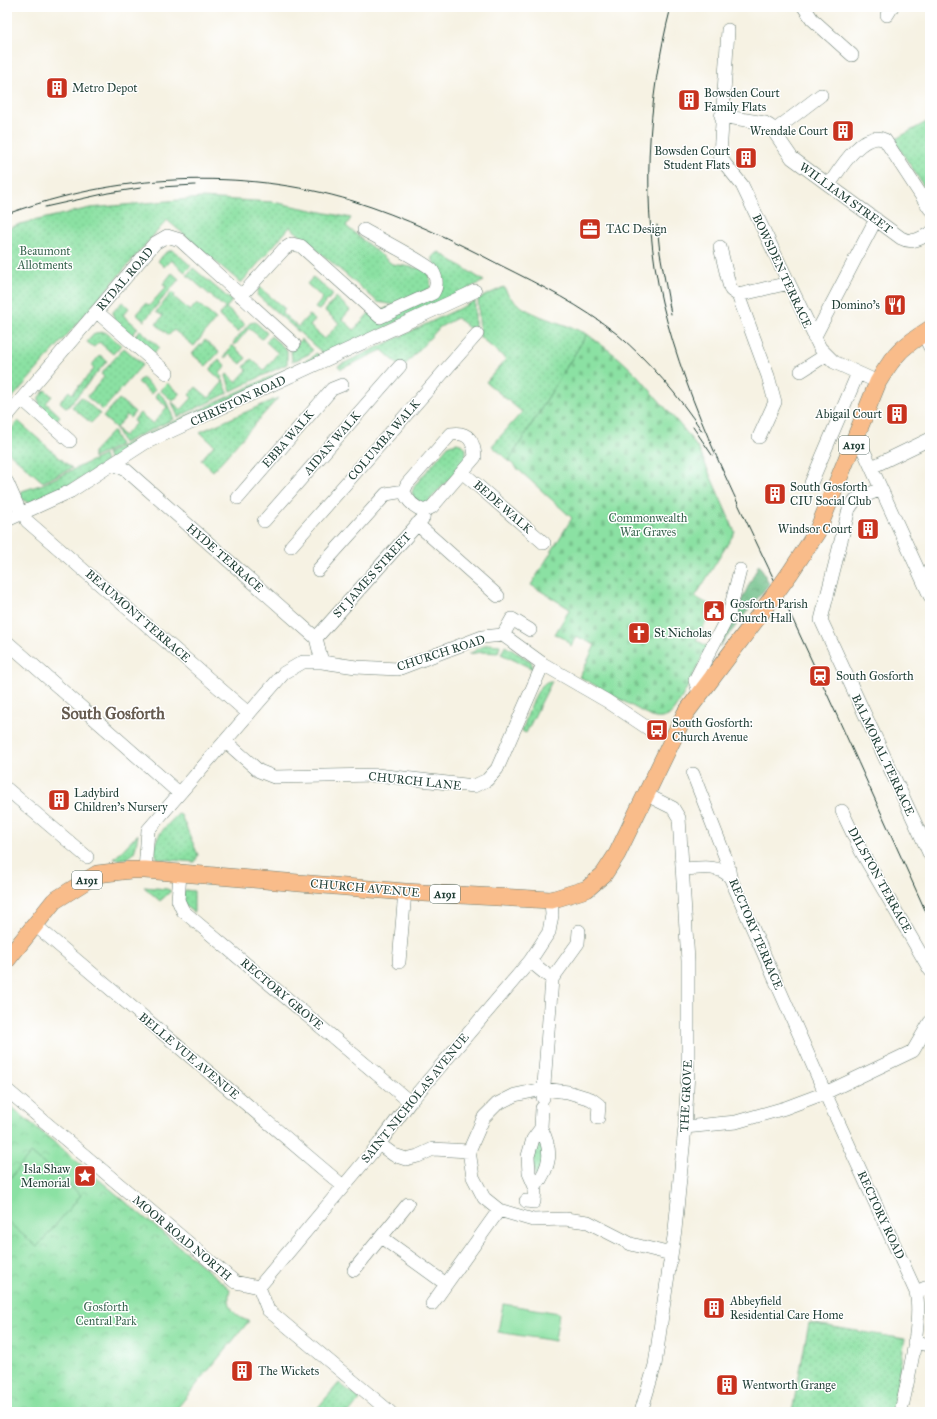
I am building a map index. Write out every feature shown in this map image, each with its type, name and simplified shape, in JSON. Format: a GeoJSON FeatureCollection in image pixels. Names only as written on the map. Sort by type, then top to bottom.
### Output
{"type":"FeatureCollection","features":[{"type":"Feature","properties":{"kind":"main road","name":"A191"},"geometry":{"type":"LineString","coordinates":[[700,693],[772,598],[817,532],[878,382],[890,360],[904,345],[928,337]]}},
{"type":"Feature","properties":{"kind":"main road","name":"CHURCH AVENUE"},"geometry":{"type":"LineString","coordinates":[[138,870],[180,874],[208,874],[405,892],[551,900],[587,889],[604,874],[617,854],[685,714],[700,693]]}},
{"type":"Feature","properties":{"kind":"main road","name":"A191"},"geometry":{"type":"LineString","coordinates":[[7,960],[54,901],[68,891],[97,874],[138,870]]}},
{"type":"Feature","properties":{"kind":"street"},"geometry":{"type":"LineString","coordinates":[[804,7],[812,19],[852,55]]}},
{"type":"Feature","properties":{"kind":"street","name":"BOWSDEN TERRACE"},"geometry":{"type":"LineString","coordinates":[[728,30],[721,116],[720,155],[725,164],[742,185],[814,338],[826,355],[858,373],[878,382]]}},
{"type":"Feature","properties":{"kind":"street"},"geometry":{"type":"LineString","coordinates":[[721,116],[765,123],[774,131],[821,95]]}},
{"type":"Feature","properties":{"kind":"street","name":"WILLIAM STREET"},"geometry":{"type":"LineString","coordinates":[[774,131],[792,158],[901,238],[908,242],[919,239],[930,233]]}},
{"type":"Feature","properties":{"kind":"street"},"geometry":{"type":"LineString","coordinates":[[829,185],[851,154],[862,144],[879,137],[885,140],[930,209]]}},
{"type":"Feature","properties":{"kind":"street"},"geometry":{"type":"LineString","coordinates":[[814,338],[876,219]]}},
{"type":"Feature","properties":{"kind":"street"},"geometry":{"type":"LineString","coordinates":[[241,296],[284,248],[292,244],[301,246],[380,317],[433,293],[436,289],[437,281],[431,268],[364,230]]}},
{"type":"Feature","properties":{"kind":"street","name":"RYDAL ROAD"},"geometry":{"type":"LineString","coordinates":[[7,416],[155,243],[167,236],[180,240],[294,344]]}},
{"type":"Feature","properties":{"kind":"street"},"geometry":{"type":"LineString","coordinates":[[720,248],[731,290],[738,295],[768,376],[775,402],[759,437]]}},
{"type":"Feature","properties":{"kind":"street"},"geometry":{"type":"LineString","coordinates":[[738,295],[789,283]]}},
{"type":"Feature","properties":{"kind":"street","name":"CHRISTON ROAD"},"geometry":{"type":"LineString","coordinates":[[7,520],[24,517],[63,496],[145,444],[475,291]]}},
{"type":"Feature","properties":{"kind":"street"},"geometry":{"type":"LineString","coordinates":[[97,312],[167,373]]}},
{"type":"Feature","properties":{"kind":"street","name":"COLUMBA WALK"},"geometry":{"type":"LineString","coordinates":[[291,546],[477,334]]}},
{"type":"Feature","properties":{"kind":"street"},"geometry":{"type":"LineString","coordinates":[[801,371],[826,355]]}},
{"type":"Feature","properties":{"kind":"street","name":"AIDAN WALK"},"geometry":{"type":"LineString","coordinates":[[264,521],[400,366]]}},
{"type":"Feature","properties":{"kind":"street"},"geometry":{"type":"LineString","coordinates":[[811,483],[858,373]]}},
{"type":"Feature","properties":{"kind":"street","name":"EBBA WALK"},"geometry":{"type":"LineString","coordinates":[[238,498],[332,389],[342,385]]}},
{"type":"Feature","properties":{"kind":"street"},"geometry":{"type":"LineString","coordinates":[[22,399],[70,441]]}},
{"type":"Feature","properties":{"kind":"street","name":"ST JAMES STREET"},"geometry":{"type":"LineString","coordinates":[[316,638],[423,518],[424,511],[432,507],[475,457],[474,445],[468,437],[459,433],[451,434],[407,484],[404,491]]}},
{"type":"Feature","properties":{"kind":"street"},"geometry":{"type":"LineString","coordinates":[[857,436],[930,596]]}},
{"type":"Feature","properties":{"kind":"street"},"geometry":{"type":"LineString","coordinates":[[872,467],[930,439]]}},
{"type":"Feature","properties":{"kind":"street","name":"HYDE TERRACE"},"geometry":{"type":"LineString","coordinates":[[114,464],[126,470],[316,638]]}},
{"type":"Feature","properties":{"kind":"street","name":"BEDE WALK"},"geometry":{"type":"LineString","coordinates":[[462,472],[544,543]]}},
{"type":"Feature","properties":{"kind":"street"},"geometry":{"type":"LineString","coordinates":[[7,482],[24,517]]}},
{"type":"Feature","properties":{"kind":"street","name":"BALMORAL TERRACE"},"geometry":{"type":"LineString","coordinates":[[881,489],[855,500],[849,509],[821,620],[930,855]]}},
{"type":"Feature","properties":{"kind":"street"},"geometry":{"type":"LineString","coordinates":[[318,570],[386,494],[404,491],[407,498],[418,508],[424,511]]}},
{"type":"Feature","properties":{"kind":"street","name":"BEAUMONT TERRACE"},"geometry":{"type":"LineString","coordinates":[[24,517],[248,713]]}},
{"type":"Feature","properties":{"kind":"street"},"geometry":{"type":"LineString","coordinates":[[417,524],[498,596]]}},
{"type":"Feature","properties":{"kind":"street"},"geometry":{"type":"LineString","coordinates":[[700,693],[695,680],[729,614],[740,570]]}},
{"type":"Feature","properties":{"kind":"street"},"geometry":{"type":"LineString","coordinates":[[530,630],[512,619],[503,635],[543,664],[607,701],[652,731]]}},
{"type":"Feature","properties":{"kind":"street","name":"CHURCH ROAD"},"geometry":{"type":"LineString","coordinates":[[138,870],[148,830],[284,673],[303,662],[322,662],[356,667],[398,669],[482,638],[503,635]]}},
{"type":"Feature","properties":{"kind":"street"},"geometry":{"type":"LineString","coordinates":[[316,638],[322,662]]}},
{"type":"Feature","properties":{"kind":"street"},"geometry":{"type":"LineString","coordinates":[[7,642],[179,793]]}},
{"type":"Feature","properties":{"kind":"street","name":"CHURCH LANE"},"geometry":{"type":"LineString","coordinates":[[225,741],[259,771],[274,777],[377,775],[474,786],[488,780],[497,769],[543,664]]}},
{"type":"Feature","properties":{"kind":"street","name":"RECTORY TERRACE"},"geometry":{"type":"LineString","coordinates":[[693,774],[728,864],[730,877],[825,1093]]}},
{"type":"Feature","properties":{"kind":"street"},"geometry":{"type":"LineString","coordinates":[[7,789],[87,857]]}},
{"type":"Feature","properties":{"kind":"street","name":"THE GROVE"},"geometry":{"type":"LineString","coordinates":[[641,1412],[655,1365],[671,1254],[685,1127],[688,1071],[688,961],[684,868],[679,818],[673,808],[646,794]]}},
{"type":"Feature","properties":{"kind":"street","name":"DILSTON TERRACE"},"geometry":{"type":"LineString","coordinates":[[842,811],[860,851],[930,970]]}},
{"type":"Feature","properties":{"kind":"street"},"geometry":{"type":"LineString","coordinates":[[684,868],[717,868],[725,871],[730,877]]}},
{"type":"Feature","properties":{"kind":"street","name":"RECTORY GROVE"},"geometry":{"type":"LineString","coordinates":[[180,874],[178,900],[183,911],[410,1102]]}},
{"type":"Feature","properties":{"kind":"street"},"geometry":{"type":"LineString","coordinates":[[399,962],[405,892]]}},
{"type":"Feature","properties":{"kind":"street","name":"SAINT NICHOLAS AVENUE"},"geometry":{"type":"LineString","coordinates":[[259,1287],[378,1144],[410,1102],[530,961],[549,932],[552,915],[551,900]]}},
{"type":"Feature","properties":{"kind":"street","name":"BELLE VUE AVENUE"},"geometry":{"type":"LineString","coordinates":[[35,925],[343,1186]]}},
{"type":"Feature","properties":{"kind":"street"},"geometry":{"type":"LineString","coordinates":[[533,1220],[528,1206],[535,1187],[544,1175],[550,1159],[547,1140],[541,1128],[552,979],[578,943],[579,931]]}},
{"type":"Feature","properties":{"kind":"street"},"geometry":{"type":"LineString","coordinates":[[530,961],[552,979]]}},
{"type":"Feature","properties":{"kind":"street"},"geometry":{"type":"LineString","coordinates":[[685,1127],[736,1122],[785,1108],[825,1093],[913,1051],[930,1022]]}},
{"type":"Feature","properties":{"kind":"street","name":"MOOR ROAD NORTH"},"geometry":{"type":"LineString","coordinates":[[7,1090],[235,1282],[259,1287]]}},
{"type":"Feature","properties":{"kind":"street"},"geometry":{"type":"LineString","coordinates":[[528,1206],[499,1210],[484,1198],[474,1177],[469,1151],[484,1117],[497,1104],[514,1094],[543,1099],[568,1092],[591,1099],[599,1105],[598,1118]]}},
{"type":"Feature","properties":{"kind":"street","name":"RECTORY ROAD"},"geometry":{"type":"LineString","coordinates":[[825,1093],[916,1292],[918,1305],[914,1342],[901,1412]]}},
{"type":"Feature","properties":{"kind":"street"},"geometry":{"type":"LineString","coordinates":[[535,1187],[530,1173],[528,1156],[533,1139],[541,1128]]}},
{"type":"Feature","properties":{"kind":"street"},"geometry":{"type":"LineString","coordinates":[[378,1144],[394,1154],[406,1159],[418,1156],[433,1149],[469,1151]]}},
{"type":"Feature","properties":{"kind":"street"},"geometry":{"type":"LineString","coordinates":[[354,1270],[408,1204]]}},
{"type":"Feature","properties":{"kind":"street"},"geometry":{"type":"LineString","coordinates":[[528,1206],[533,1220]]}},
{"type":"Feature","properties":{"kind":"street"},"geometry":{"type":"LineString","coordinates":[[432,1304],[499,1210]]}},
{"type":"Feature","properties":{"kind":"street"},"geometry":{"type":"LineString","coordinates":[[533,1220],[551,1218],[588,1222],[632,1244],[671,1254]]}},
{"type":"Feature","properties":{"kind":"street"},"geometry":{"type":"LineString","coordinates":[[381,1237],[446,1284]]}},
{"type":"Feature","properties":{"kind":"street"},"geometry":{"type":"LineString","coordinates":[[916,1292],[930,1286]]}},
{"type":"Feature","properties":{"kind":"street"},"geometry":{"type":"LineString","coordinates":[[259,1287],[268,1310],[390,1412]]}},
{"type":"Feature","properties":{"kind":"street"},"geometry":{"type":"LineString","coordinates":[[914,1342],[930,1345]]}},
{"type":"Feature","properties":{"kind":"green space"},"geometry":{"type":"Polygon","coordinates":[[[930,120],[930,196],[894,140],[930,120]]]}},
{"type":"Feature","properties":{"kind":"green space","name":"Beaumont Allotments"},"geometry":{"type":"Polygon","coordinates":[[[201,198],[273,202],[351,218],[346,226],[392,264],[429,271],[431,288],[394,305],[378,302],[290,227],[241,283],[167,220],[7,404],[7,229],[20,224],[90,208],[201,198]]]}},
{"type":"Feature","properties":{"kind":"green space"},"geometry":{"type":"Polygon","coordinates":[[[173,250],[191,266],[185,272],[171,260],[164,267],[158,261],[166,252],[173,250]]]}},
{"type":"Feature","properties":{"kind":"green space"},"geometry":{"type":"Polygon","coordinates":[[[439,252],[484,281],[326,356],[257,295],[259,287],[285,309],[282,313],[298,327],[309,315],[315,320],[310,326],[325,339],[339,323],[325,311],[336,297],[350,310],[342,319],[354,330],[370,312],[435,297],[443,288],[432,257],[439,252]]]}},
{"type":"Feature","properties":{"kind":"green space"},"geometry":{"type":"Polygon","coordinates":[[[193,268],[232,301],[226,308],[245,324],[238,332],[219,316],[225,308],[187,275],[193,268]]]}},
{"type":"Feature","properties":{"kind":"green space"},"geometry":{"type":"Polygon","coordinates":[[[172,273],[179,279],[144,321],[136,314],[146,303],[149,306],[166,287],[163,284],[172,273]]]}},
{"type":"Feature","properties":{"kind":"green space"},"geometry":{"type":"Polygon","coordinates":[[[313,277],[333,294],[319,310],[315,308],[323,298],[307,284],[313,277]]]}},
{"type":"Feature","properties":{"kind":"green space"},"geometry":{"type":"Polygon","coordinates":[[[504,287],[510,297],[529,311],[587,334],[509,461],[492,446],[522,412],[486,382],[506,359],[480,337],[478,299],[504,287]]]}},
{"type":"Feature","properties":{"kind":"green space"},"geometry":{"type":"Polygon","coordinates":[[[172,292],[175,295],[174,297],[190,311],[197,303],[216,319],[194,346],[174,330],[169,335],[156,324],[163,316],[156,312],[172,292]]]}},
{"type":"Feature","properties":{"kind":"green space"},"geometry":{"type":"Polygon","coordinates":[[[475,301],[475,333],[457,318],[440,327],[402,368],[382,350],[341,369],[338,366],[475,301]]]}},
{"type":"Feature","properties":{"kind":"green space"},"geometry":{"type":"Polygon","coordinates":[[[122,302],[129,308],[123,315],[138,328],[130,337],[114,323],[113,312],[122,302]]]}},
{"type":"Feature","properties":{"kind":"green space"},"geometry":{"type":"Polygon","coordinates":[[[255,322],[267,333],[262,339],[249,328],[235,345],[233,343],[250,323],[255,322]]]}},
{"type":"Feature","properties":{"kind":"green space"},"geometry":{"type":"Polygon","coordinates":[[[140,330],[159,347],[152,355],[133,339],[140,330]]]}},
{"type":"Feature","properties":{"kind":"green space"},"geometry":{"type":"Polygon","coordinates":[[[105,332],[121,345],[113,354],[99,342],[94,347],[87,342],[95,333],[105,332]]]}},
{"type":"Feature","properties":{"kind":"green space","name":"Commonwealth War Graves"},"geometry":{"type":"Polygon","coordinates":[[[587,334],[619,358],[637,375],[687,433],[699,450],[735,532],[695,597],[710,605],[704,616],[708,618],[696,640],[707,646],[678,704],[673,712],[663,718],[652,717],[580,677],[595,645],[576,636],[571,646],[565,639],[555,634],[570,609],[531,585],[572,518],[509,461],[587,334]]]}},
{"type":"Feature","properties":{"kind":"green space"},"geometry":{"type":"Polygon","coordinates":[[[271,336],[287,350],[287,364],[231,391],[226,376],[227,374],[236,382],[247,370],[244,367],[251,359],[264,370],[278,353],[266,342],[271,336]]]}},
{"type":"Feature","properties":{"kind":"green space"},"geometry":{"type":"Polygon","coordinates":[[[301,339],[313,350],[309,354],[292,362],[291,350],[301,339]]]}},
{"type":"Feature","properties":{"kind":"green space"},"geometry":{"type":"Polygon","coordinates":[[[205,340],[219,352],[206,366],[192,354],[205,340]]]}},
{"type":"Feature","properties":{"kind":"green space"},"geometry":{"type":"Polygon","coordinates":[[[232,345],[246,358],[241,364],[230,354],[225,358],[224,357],[232,345]]]}},
{"type":"Feature","properties":{"kind":"green space"},"geometry":{"type":"Polygon","coordinates":[[[124,348],[143,364],[103,410],[87,397],[104,377],[101,374],[124,348]]]}},
{"type":"Feature","properties":{"kind":"green space"},"geometry":{"type":"Polygon","coordinates":[[[316,353],[319,355],[317,361],[109,460],[107,453],[313,357],[316,353]]]}},
{"type":"Feature","properties":{"kind":"green space"},"geometry":{"type":"Polygon","coordinates":[[[100,355],[107,361],[67,408],[60,402],[69,391],[72,394],[94,369],[91,366],[100,355]]]}},
{"type":"Feature","properties":{"kind":"green space"},"geometry":{"type":"Polygon","coordinates":[[[219,359],[226,366],[220,373],[228,393],[178,417],[172,402],[181,410],[192,398],[189,395],[196,387],[209,398],[223,382],[210,370],[219,359]]]}},
{"type":"Feature","properties":{"kind":"green space"},"geometry":{"type":"Polygon","coordinates":[[[142,378],[155,389],[151,394],[138,382],[142,378]]]}},
{"type":"Feature","properties":{"kind":"green space"},"geometry":{"type":"Polygon","coordinates":[[[167,383],[180,394],[173,401],[160,390],[167,383]]]}},
{"type":"Feature","properties":{"kind":"green space"},"geometry":{"type":"Polygon","coordinates":[[[45,390],[52,396],[46,403],[60,416],[55,422],[39,408],[39,397],[45,390]]]}},
{"type":"Feature","properties":{"kind":"green space"},"geometry":{"type":"Polygon","coordinates":[[[158,392],[165,399],[174,419],[123,443],[116,428],[124,436],[136,423],[133,421],[140,413],[153,424],[167,407],[155,396],[158,392]]]}},
{"type":"Feature","properties":{"kind":"green space"},"geometry":{"type":"Polygon","coordinates":[[[81,397],[100,414],[91,423],[72,407],[81,397]]]}},
{"type":"Feature","properties":{"kind":"green space"},"geometry":{"type":"Polygon","coordinates":[[[278,398],[213,471],[201,460],[214,445],[200,432],[278,398]]]}},
{"type":"Feature","properties":{"kind":"green space"},"geometry":{"type":"Polygon","coordinates":[[[119,399],[135,412],[130,418],[127,415],[116,428],[103,417],[119,399]]]}},
{"type":"Feature","properties":{"kind":"green space"},"geometry":{"type":"Polygon","coordinates":[[[18,421],[72,468],[43,482],[7,451],[7,434],[18,421]]]}},
{"type":"Feature","properties":{"kind":"green space"},"geometry":{"type":"Polygon","coordinates":[[[113,431],[120,445],[93,458],[93,452],[113,431]]]}},
{"type":"Feature","properties":{"kind":"green space"},"geometry":{"type":"Polygon","coordinates":[[[457,443],[463,445],[466,449],[466,460],[427,503],[417,501],[412,492],[415,485],[449,445],[457,443]]]}},
{"type":"Feature","properties":{"kind":"green space"},"geometry":{"type":"Polygon","coordinates":[[[104,455],[106,462],[79,480],[30,503],[20,497],[22,491],[43,484],[104,455]]]}},
{"type":"Feature","properties":{"kind":"green space"},"geometry":{"type":"Polygon","coordinates":[[[759,564],[769,584],[719,647],[759,564]]]}},
{"type":"Feature","properties":{"kind":"green space"},"geometry":{"type":"Polygon","coordinates":[[[487,644],[500,645],[498,653],[482,652],[469,654],[487,644]]]}},
{"type":"Feature","properties":{"kind":"green space"},"geometry":{"type":"Polygon","coordinates":[[[505,646],[531,661],[533,669],[501,654],[505,646]]]}},
{"type":"Feature","properties":{"kind":"green space"},"geometry":{"type":"Polygon","coordinates":[[[552,681],[526,733],[522,731],[537,693],[547,682],[552,681]]]}},
{"type":"Feature","properties":{"kind":"green space"},"geometry":{"type":"Polygon","coordinates":[[[178,814],[181,815],[198,855],[195,862],[158,859],[155,852],[155,846],[160,834],[178,814]]]}},
{"type":"Feature","properties":{"kind":"green space"},"geometry":{"type":"Polygon","coordinates":[[[138,834],[133,854],[126,858],[114,859],[138,834]]]}},
{"type":"Feature","properties":{"kind":"green space"},"geometry":{"type":"Polygon","coordinates":[[[144,887],[167,889],[171,891],[160,901],[144,887]]]}},
{"type":"Feature","properties":{"kind":"green space"},"geometry":{"type":"Polygon","coordinates":[[[185,890],[194,891],[194,913],[184,905],[183,892],[185,890]]]}},
{"type":"Feature","properties":{"kind":"green space","name":"Gosforth Central Park"},"geometry":{"type":"Polygon","coordinates":[[[7,1103],[230,1289],[229,1300],[232,1309],[243,1319],[249,1321],[174,1412],[10,1412],[7,1408],[7,1103]]]}},
{"type":"Feature","properties":{"kind":"green space"},"geometry":{"type":"Polygon","coordinates":[[[540,1135],[546,1159],[536,1179],[531,1157],[540,1135]]]}},
{"type":"Feature","properties":{"kind":"green space"},"geometry":{"type":"Polygon","coordinates":[[[31,1153],[81,1195],[37,1247],[7,1221],[7,1182],[31,1153]]]}},
{"type":"Feature","properties":{"kind":"green space"},"geometry":{"type":"Polygon","coordinates":[[[503,1304],[559,1313],[555,1341],[498,1332],[503,1304]]]}},
{"type":"Feature","properties":{"kind":"green space"},"geometry":{"type":"Polygon","coordinates":[[[809,1323],[905,1339],[892,1412],[792,1412],[809,1323]]]}},
{"type":"Feature","properties":{"kind":"green space"},"geometry":{"type":"Polygon","coordinates":[[[339,1383],[360,1399],[350,1412],[314,1412],[339,1383]]]}},
{"type":"Feature","properties":{"kind":"tram line"},"geometry":{"type":"LineString","coordinates":[[671,7],[656,79],[649,154],[649,192],[655,266],[662,302],[673,342],[686,381],[716,456],[786,605],[930,921]]}},
{"type":"Feature","properties":{"kind":"tram line"},"geometry":{"type":"LineString","coordinates":[[7,214],[91,190],[135,183],[179,180],[223,180],[267,183],[310,190],[353,201],[391,214],[446,238],[545,288],[590,314],[617,334],[641,356],[673,392],[702,431]]}},
{"type":"Feature","properties":{"kind":"tram line"},"geometry":{"type":"LineString","coordinates":[[161,187],[195,185]]}},
{"type":"Feature","properties":{"kind":"tram line"},"geometry":{"type":"LineString","coordinates":[[45,207],[108,193],[141,188]]}},
{"type":"Feature","properties":{"kind":"tram line"},"geometry":{"type":"LineString","coordinates":[[657,225],[660,253],[671,314]]}},
{"type":"Feature","properties":{"kind":"tram line"},"geometry":{"type":"LineString","coordinates":[[693,427],[712,455]]}},
{"type":"Feature","properties":{"kind":"place","name":"Metro Depot"},"geometry":{"type":"Point","coordinates":[57,88]}},
{"type":"Feature","properties":{"kind":"place","name":"Bowsden Court Family Flats"},"geometry":{"type":"Point","coordinates":[689,100]}},
{"type":"Feature","properties":{"kind":"place","name":"Wrendale Court"},"geometry":{"type":"Point","coordinates":[843,131]}},
{"type":"Feature","properties":{"kind":"place","name":"Bowsden Court Student Flats"},"geometry":{"type":"Point","coordinates":[746,158]}},
{"type":"Feature","properties":{"kind":"place","name":"TAC Design"},"geometry":{"type":"Point","coordinates":[590,229]}},
{"type":"Feature","properties":{"kind":"place","name":"Domino's"},"geometry":{"type":"Point","coordinates":[895,305]}},
{"type":"Feature","properties":{"kind":"place","name":"Abigail Court"},"geometry":{"type":"Point","coordinates":[897,414]}},
{"type":"Feature","properties":{"kind":"place","name":"South Gosforth CIU Social Club"},"geometry":{"type":"Point","coordinates":[775,494]}},
{"type":"Feature","properties":{"kind":"place","name":"Windsor Court"},"geometry":{"type":"Point","coordinates":[868,529]}},
{"type":"Feature","properties":{"kind":"place","name":"Gosforth Parish Church Hall"},"geometry":{"type":"Point","coordinates":[714,611]}},
{"type":"Feature","properties":{"kind":"place","name":"St Nicholas"},"geometry":{"type":"Point","coordinates":[639,633]}},
{"type":"Feature","properties":{"kind":"place","name":"South Gosforth"},"geometry":{"type":"Point","coordinates":[820,676]}},
{"type":"Feature","properties":{"kind":"place","name":"South Gosforth: Church Avenue"},"geometry":{"type":"Point","coordinates":[657,730]}},
{"type":"Feature","properties":{"kind":"place","name":"Ladybird Children's Nursery"},"geometry":{"type":"Point","coordinates":[59,800]}},
{"type":"Feature","properties":{"kind":"place","name":"Isla Shaw Memorial"},"geometry":{"type":"Point","coordinates":[85,1176]}},
{"type":"Feature","properties":{"kind":"place","name":"Abbeyfield Residential Care Home"},"geometry":{"type":"Point","coordinates":[714,1308]}},
{"type":"Feature","properties":{"kind":"place","name":"The Wickets"},"geometry":{"type":"Point","coordinates":[242,1371]}},
{"type":"Feature","properties":{"kind":"place","name":"Wentworth Grange"},"geometry":{"type":"Point","coordinates":[727,1385]}},
{"type":"Feature","properties":{"kind":"district","name":"South Gosforth"},"geometry":{"type":"Point","coordinates":[113,713]}}]}
